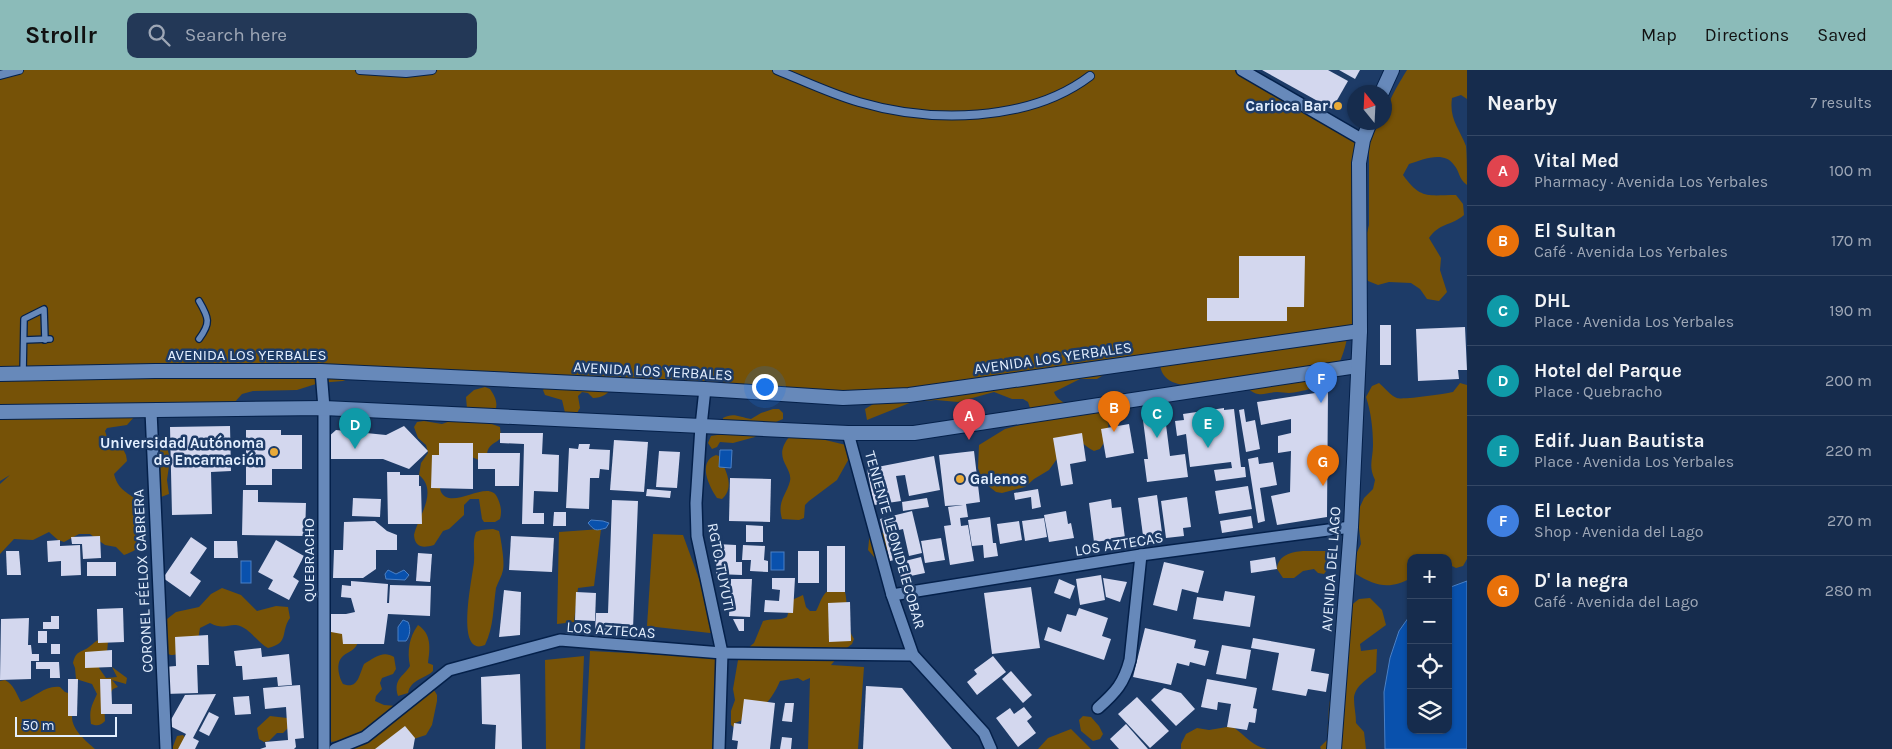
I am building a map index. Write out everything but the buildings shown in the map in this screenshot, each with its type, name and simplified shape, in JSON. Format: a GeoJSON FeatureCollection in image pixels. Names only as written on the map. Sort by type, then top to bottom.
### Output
{"type":"FeatureCollection","features":[{"type":"Feature","properties":{"kind":"street"},"geometry":{"type":"LineString","coordinates":[[0,75],[19,70]]}},
{"type":"Feature","properties":{"kind":"street"},"geometry":{"type":"LineString","coordinates":[[360,70],[406,73],[432,70]]}},
{"type":"Feature","properties":{"kind":"street"},"geometry":{"type":"LineString","coordinates":[[777,70],[858,102],[898,111],[942,116],[1008,111],[1045,100],[1078,86],[1090,76]]}},
{"type":"Feature","properties":{"kind":"street"},"geometry":{"type":"LineString","coordinates":[[1242,70],[1363,140]]}},
{"type":"Feature","properties":{"kind":"street"},"geometry":{"type":"LineString","coordinates":[[1385,85],[1392,70]]}},
{"type":"Feature","properties":{"kind":"street","name":"AVENIDA DEL LAGO"},"geometry":{"type":"LineString","coordinates":[[1334,749],[1351,526],[1360,331],[1359,163],[1367,130]]}},
{"type":"Feature","properties":{"kind":"street","name":"AVENIDA LOS YERBALES"},"geometry":{"type":"LineString","coordinates":[[0,374],[155,371],[321,371],[705,389],[843,398],[909,395],[1360,331]]}},
{"type":"Feature","properties":{"kind":"street"},"geometry":{"type":"LineString","coordinates":[[0,412],[324,408],[848,433],[914,433],[1358,366]]}},
{"type":"Feature","properties":{"kind":"street","name":"QUEBRACHO"},"geometry":{"type":"LineString","coordinates":[[321,371],[324,408],[324,749]]}},
{"type":"Feature","properties":{"kind":"street","name":"RGTO. TUYUTI"},"geometry":{"type":"LineString","coordinates":[[705,389],[696,503],[697,536],[722,653],[719,749]]}},
{"type":"Feature","properties":{"kind":"street","name":"CORONEL FÉELOX CABRERA"},"geometry":{"type":"LineString","coordinates":[[151,411],[166,749]]}},
{"type":"Feature","properties":{"kind":"street","name":"TENIENTE LEONIDE ECOBAR"},"geometry":{"type":"LineString","coordinates":[[848,433],[892,595],[914,655]]}},
{"type":"Feature","properties":{"kind":"street","name":"LOS AZTECAS"},"geometry":{"type":"LineString","coordinates":[[892,595],[1141,555],[1351,526]]}},
{"type":"Feature","properties":{"kind":"street"},"geometry":{"type":"LineString","coordinates":[[1098,708],[1113,695],[1126,677],[1130,660],[1141,555]]}},
{"type":"Feature","properties":{"kind":"street","name":"LOS AZTECAS"},"geometry":{"type":"LineString","coordinates":[[335,749],[365,737],[449,670],[560,640],[722,653],[914,655]]}},
{"type":"Feature","properties":{"kind":"street"},"geometry":{"type":"LineString","coordinates":[[914,655],[984,733],[991,749]]}},
{"type":"Feature","properties":{"kind":"lane"},"geometry":{"type":"LineString","coordinates":[[199,301],[207,314],[207,327],[199,339]]}},
{"type":"Feature","properties":{"kind":"lane"},"geometry":{"type":"LineString","coordinates":[[23,374],[24,319],[44,309],[47,340],[24,340]]}},
{"type":"Feature","properties":{"kind":"shaded area"},"geometry":{"type":"Polygon","coordinates":[[[0,70],[1242,70],[1363,140],[1360,331],[1347,338],[1337,368],[1327,381],[1312,388],[1289,393],[1261,394],[1241,386],[1192,386],[1179,384],[1169,380],[1162,373],[1160,361],[1108,372],[1097,379],[1080,379],[1054,392],[1062,402],[1076,408],[1105,413],[1108,421],[1108,431],[1100,449],[1094,451],[1077,438],[1065,437],[1059,456],[1049,470],[1025,487],[1002,493],[996,492],[986,484],[980,474],[978,468],[979,445],[1005,429],[1027,423],[1031,419],[1032,414],[1028,402],[1023,399],[1012,399],[994,392],[958,402],[936,400],[912,402],[867,420],[865,409],[885,397],[614,386],[605,395],[596,398],[582,392],[578,396],[580,408],[577,413],[566,417],[562,400],[545,395],[543,390],[546,385],[353,377],[343,381],[319,383],[297,390],[253,391],[242,394],[227,411],[207,417],[195,417],[173,410],[164,404],[153,403],[143,407],[127,425],[107,428],[105,431],[107,437],[118,439],[126,455],[127,461],[114,474],[116,481],[122,489],[138,501],[144,510],[144,539],[136,549],[124,555],[116,547],[105,545],[90,534],[79,534],[64,542],[58,540],[49,532],[33,540],[14,539],[0,554],[0,484],[10,475],[0,481],[0,419],[2,419],[0,418],[0,70]]]}},
{"type":"Feature","properties":{"kind":"shaded area"},"geometry":{"type":"Polygon","coordinates":[[[1407,70],[1467,70],[1467,99],[1461,95],[1452,98],[1451,105],[1453,118],[1466,146],[1467,185],[1450,160],[1439,157],[1409,164],[1403,175],[1420,192],[1432,195],[1456,195],[1463,204],[1464,215],[1441,227],[1429,238],[1441,258],[1440,270],[1447,292],[1439,301],[1427,299],[1420,289],[1411,283],[1389,282],[1378,285],[1368,281],[1362,271],[1360,260],[1369,225],[1369,143],[1375,130],[1392,130],[1392,96],[1407,70]]]}},
{"type":"Feature","properties":{"kind":"shaded area"},"geometry":{"type":"Polygon","coordinates":[[[1379,383],[1392,395],[1401,398],[1449,393],[1453,392],[1460,383],[1467,385],[1467,559],[1463,566],[1456,568],[1452,566],[1452,554],[1407,554],[1407,580],[1403,582],[1389,585],[1376,584],[1356,574],[1356,554],[1361,544],[1358,521],[1359,509],[1364,498],[1373,489],[1375,480],[1371,466],[1372,427],[1366,397],[1372,386],[1379,383]]]}},
{"type":"Feature","properties":{"kind":"shaded area"},"geometry":{"type":"Polygon","coordinates":[[[485,387],[490,389],[495,397],[496,407],[490,419],[492,424],[500,427],[501,438],[490,446],[487,454],[479,460],[469,456],[440,476],[440,488],[446,497],[453,498],[487,491],[494,493],[500,507],[500,519],[495,522],[484,522],[479,499],[470,499],[464,505],[464,515],[449,529],[443,531],[434,545],[420,546],[416,542],[414,535],[426,504],[427,489],[425,481],[419,475],[421,463],[428,453],[426,445],[418,438],[414,427],[417,422],[424,421],[442,424],[462,417],[467,409],[466,397],[474,390],[485,387]]]}},
{"type":"Feature","properties":{"kind":"shaded area"},"geometry":{"type":"Polygon","coordinates":[[[773,409],[779,409],[783,413],[783,419],[762,428],[755,437],[733,443],[720,442],[717,447],[712,449],[708,443],[711,436],[723,434],[723,418],[733,415],[751,419],[773,409]]]}},
{"type":"Feature","properties":{"kind":"shaded area"},"geometry":{"type":"Polygon","coordinates":[[[164,435],[167,436],[170,459],[167,480],[169,494],[161,497],[157,493],[161,440],[164,435]]]}},
{"type":"Feature","properties":{"kind":"shaded area"},"geometry":{"type":"Polygon","coordinates":[[[790,436],[817,438],[846,445],[851,455],[837,480],[805,505],[804,518],[799,520],[782,519],[781,513],[781,503],[790,481],[789,471],[782,456],[782,450],[790,436]]]}},
{"type":"Feature","properties":{"kind":"shaded area"},"geometry":{"type":"Polygon","coordinates":[[[716,455],[719,456],[724,467],[729,484],[726,494],[722,499],[717,498],[706,475],[707,463],[710,458],[716,455]]]}},
{"type":"Feature","properties":{"kind":"shaded area"},"geometry":{"type":"Polygon","coordinates":[[[493,529],[499,531],[502,545],[503,570],[496,588],[492,624],[488,638],[485,645],[476,646],[470,639],[467,613],[474,562],[474,540],[476,532],[493,529]]]}},
{"type":"Feature","properties":{"kind":"shaded area"},"geometry":{"type":"Polygon","coordinates":[[[601,529],[594,586],[578,588],[574,622],[557,624],[559,532],[601,529]]]}},
{"type":"Feature","properties":{"kind":"shaded area"},"geometry":{"type":"Polygon","coordinates":[[[878,529],[885,535],[888,550],[881,558],[875,558],[868,550],[870,531],[878,529]]]}},
{"type":"Feature","properties":{"kind":"shaded area"},"geometry":{"type":"Polygon","coordinates":[[[653,534],[683,535],[719,634],[647,626],[653,534]]]}},
{"type":"Feature","properties":{"kind":"shaded area"},"geometry":{"type":"Polygon","coordinates":[[[1328,551],[1334,554],[1334,560],[1324,574],[1318,573],[1314,569],[1303,571],[1294,578],[1283,578],[1277,569],[1280,560],[1290,553],[1328,551]]]}},
{"type":"Feature","properties":{"kind":"shaded area"},"geometry":{"type":"Polygon","coordinates":[[[222,588],[241,595],[257,611],[276,606],[288,607],[290,618],[282,640],[275,646],[268,648],[248,630],[240,626],[220,626],[210,623],[200,628],[198,640],[186,649],[174,655],[166,653],[163,637],[167,619],[176,612],[199,607],[211,594],[222,588]]]}},
{"type":"Feature","properties":{"kind":"shaded area"},"geometry":{"type":"Polygon","coordinates":[[[832,588],[844,588],[848,625],[854,639],[852,644],[831,665],[864,667],[858,749],[808,749],[810,678],[803,681],[798,678],[780,681],[772,696],[757,712],[735,723],[736,729],[731,725],[731,711],[735,700],[733,689],[738,660],[740,655],[754,643],[763,621],[787,617],[792,600],[803,595],[806,607],[810,611],[816,611],[823,596],[832,588]]]}},
{"type":"Feature","properties":{"kind":"shaded area"},"geometry":{"type":"Polygon","coordinates":[[[1370,598],[1382,610],[1386,625],[1360,644],[1361,651],[1377,649],[1376,672],[1359,687],[1354,699],[1356,723],[1364,732],[1366,749],[1321,749],[1320,747],[1327,740],[1329,705],[1349,607],[1359,599],[1370,598]]]}},
{"type":"Feature","properties":{"kind":"shaded area"},"geometry":{"type":"Polygon","coordinates":[[[418,625],[428,637],[428,663],[433,665],[433,671],[415,682],[408,693],[398,696],[398,682],[410,666],[410,645],[418,625]]]}},
{"type":"Feature","properties":{"kind":"shaded area"},"geometry":{"type":"Polygon","coordinates":[[[335,627],[358,642],[339,662],[339,674],[343,684],[352,685],[355,683],[364,664],[386,654],[394,657],[396,669],[393,674],[382,678],[380,683],[382,689],[376,696],[375,701],[384,705],[396,706],[429,688],[434,690],[437,695],[437,701],[432,725],[426,735],[383,749],[352,749],[344,741],[328,742],[321,654],[318,643],[329,629],[335,627]]]}},
{"type":"Feature","properties":{"kind":"shaded area"},"geometry":{"type":"Polygon","coordinates":[[[103,638],[108,641],[107,653],[99,668],[106,678],[117,677],[112,667],[127,678],[126,684],[112,680],[118,687],[113,689],[104,704],[105,721],[97,725],[91,724],[90,712],[97,694],[92,684],[76,679],[73,663],[77,654],[103,638]]]}},
{"type":"Feature","properties":{"kind":"shaded area"},"geometry":{"type":"Polygon","coordinates":[[[590,651],[666,655],[722,655],[718,749],[585,749],[590,651]]]}},
{"type":"Feature","properties":{"kind":"shaded area"},"geometry":{"type":"Polygon","coordinates":[[[584,656],[580,749],[546,749],[545,660],[584,656]]]}},
{"type":"Feature","properties":{"kind":"shaded area"},"geometry":{"type":"Polygon","coordinates":[[[5,680],[13,687],[21,702],[55,687],[60,687],[65,692],[71,694],[74,726],[80,735],[95,749],[0,749],[0,681],[5,680]]]}},
{"type":"Feature","properties":{"kind":"shaded area"},"geometry":{"type":"Polygon","coordinates":[[[270,716],[287,718],[291,725],[283,733],[277,733],[269,741],[264,742],[259,739],[257,728],[270,716]]]}},
{"type":"Feature","properties":{"kind":"shaded area"},"geometry":{"type":"Polygon","coordinates":[[[1083,716],[1091,717],[1099,726],[1103,734],[1100,739],[1093,741],[1081,731],[1079,720],[1083,716]]]}},
{"type":"Feature","properties":{"kind":"shaded area"},"geometry":{"type":"Polygon","coordinates":[[[1233,727],[1253,743],[1267,749],[1181,749],[1181,744],[1186,734],[1197,728],[1209,730],[1233,727]]]}},
{"type":"Feature","properties":{"kind":"shaded area"},"geometry":{"type":"Polygon","coordinates":[[[1071,729],[1091,749],[1038,749],[1048,738],[1071,729]]]}},
{"type":"Feature","properties":{"kind":"shaded area"},"geometry":{"type":"Polygon","coordinates":[[[183,735],[193,749],[172,749],[177,736],[183,735]]]}},
{"type":"Feature","properties":{"kind":"water"},"geometry":{"type":"Polygon","coordinates":[[[720,450],[732,450],[731,468],[719,467],[720,450]]]}},
{"type":"Feature","properties":{"kind":"water"},"geometry":{"type":"Polygon","coordinates":[[[591,520],[609,523],[606,528],[596,530],[588,523],[591,520]]]}},
{"type":"Feature","properties":{"kind":"water"},"geometry":{"type":"Polygon","coordinates":[[[771,552],[784,552],[784,570],[771,570],[771,552]]]}},
{"type":"Feature","properties":{"kind":"water"},"geometry":{"type":"Polygon","coordinates":[[[241,561],[251,561],[251,583],[241,583],[241,561]]]}},
{"type":"Feature","properties":{"kind":"water"},"geometry":{"type":"Polygon","coordinates":[[[388,570],[396,574],[404,570],[409,575],[405,580],[386,579],[385,574],[388,570]]]}},
{"type":"Feature","properties":{"kind":"water"},"geometry":{"type":"Polygon","coordinates":[[[1467,581],[1467,749],[1385,749],[1384,692],[1390,658],[1399,631],[1407,620],[1407,734],[1452,734],[1452,587],[1467,581]]]}},
{"type":"Feature","properties":{"kind":"water"},"geometry":{"type":"Polygon","coordinates":[[[403,620],[408,622],[410,627],[409,634],[406,641],[398,641],[398,627],[403,620]]]}},
{"type":"Feature","properties":{"kind":"place","name":"Carioca Bar"},"geometry":{"type":"Point","coordinates":[1338,106]}},
{"type":"Feature","properties":{"kind":"place","name":"El Lector"},"geometry":{"type":"Point","coordinates":[1321,403]}},
{"type":"Feature","properties":{"kind":"place","name":"El Sultan"},"geometry":{"type":"Point","coordinates":[1114,432]}},
{"type":"Feature","properties":{"kind":"place","name":"DHL"},"geometry":{"type":"Point","coordinates":[1157,438]}},
{"type":"Feature","properties":{"kind":"place","name":"Vital Med"},"geometry":{"type":"Point","coordinates":[969,440]}},
{"type":"Feature","properties":{"kind":"place","name":"Edif. Juan Bautista"},"geometry":{"type":"Point","coordinates":[1208,448]}},
{"type":"Feature","properties":{"kind":"place","name":"Hotel del Parque"},"geometry":{"type":"Point","coordinates":[355,449]}},
{"type":"Feature","properties":{"kind":"place","name":"Universidad Autónoma de Encarnación"},"geometry":{"type":"Point","coordinates":[274,452]}},
{"type":"Feature","properties":{"kind":"place","name":"Galenos"},"geometry":{"type":"Point","coordinates":[960,479]}},
{"type":"Feature","properties":{"kind":"place","name":"D' la negra"},"geometry":{"type":"Point","coordinates":[1323,486]}}]}
